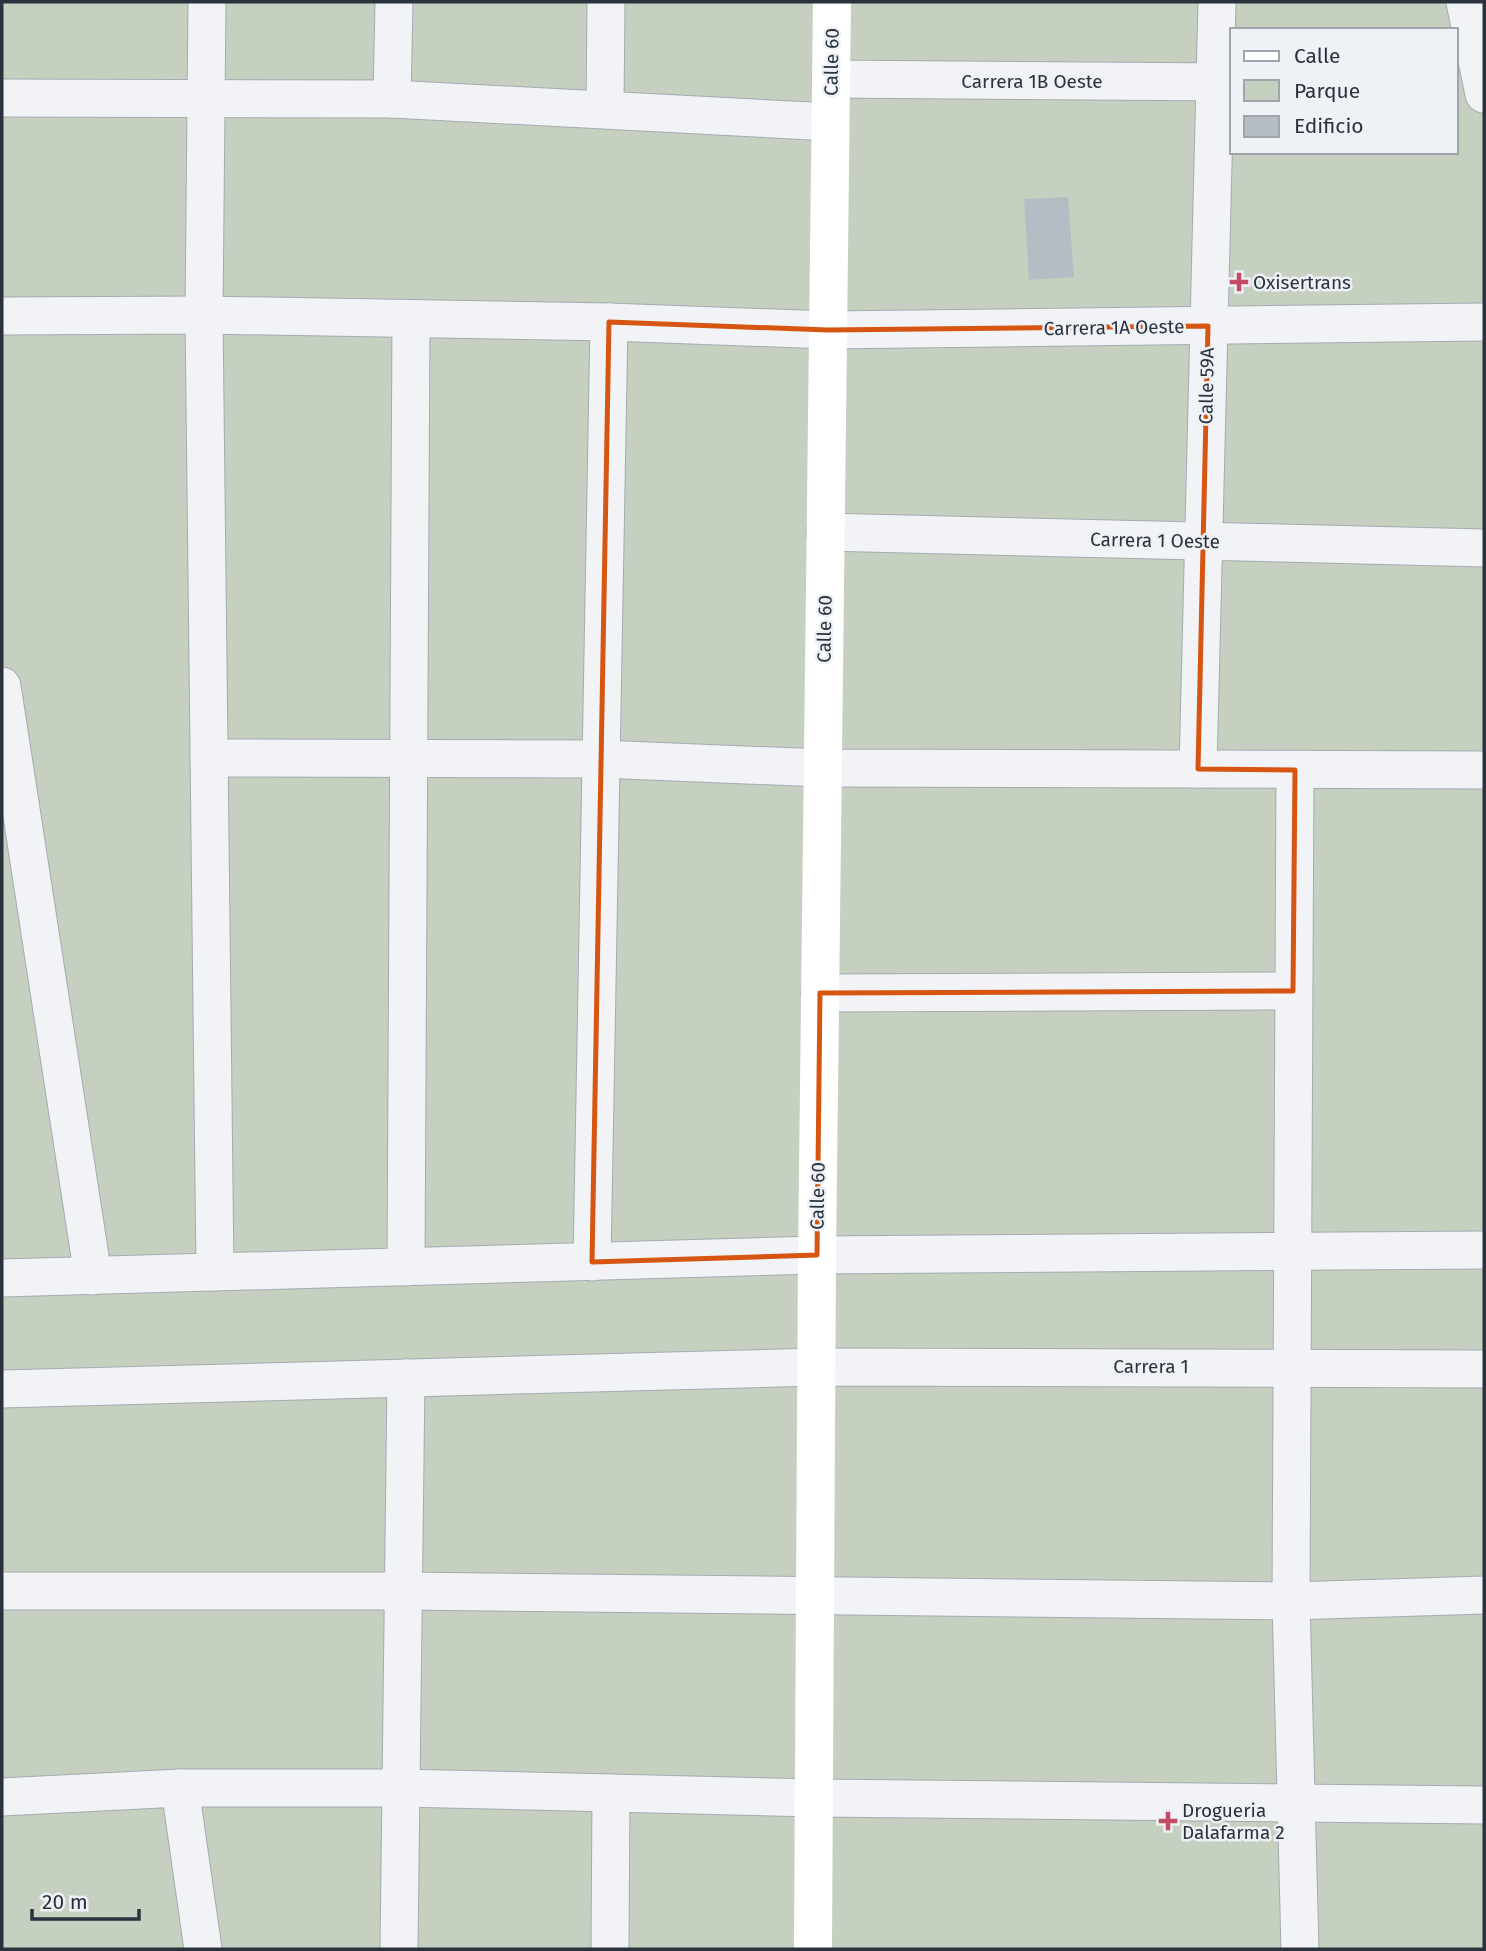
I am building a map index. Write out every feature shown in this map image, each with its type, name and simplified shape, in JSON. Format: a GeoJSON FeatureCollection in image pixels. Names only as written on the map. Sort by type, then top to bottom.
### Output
{"type":"FeatureCollection","features":[{"type":"Feature","properties":{"kind":"street"},"geometry":{"type":"LineString","coordinates":[[207,2],[204,315],[215,1272]]}},
{"type":"Feature","properties":{"kind":"street"},"geometry":{"type":"LineString","coordinates":[[392,99],[394,2]]}},
{"type":"Feature","properties":{"kind":"street"},"geometry":{"type":"LineString","coordinates":[[605,110],[606,2]]}},
{"type":"Feature","properties":{"kind":"street","name":"Calle 60"},"geometry":{"type":"LineString","coordinates":[[813,1949],[817,1255],[832,2]]}},
{"type":"Feature","properties":{"kind":"street","name":"Calle 59A"},"geometry":{"type":"LineString","coordinates":[[1198,769],[1208,326],[1225,82],[1217,2]]}},
{"type":"Feature","properties":{"kind":"street"},"geometry":{"type":"LineString","coordinates":[[1465,2],[1474,91]]}},
{"type":"Feature","properties":{"kind":"street","name":"Carrera 1B Oeste"},"geometry":{"type":"LineString","coordinates":[[831,79],[1225,82]]}},
{"type":"Feature","properties":{"kind":"street"},"geometry":{"type":"LineString","coordinates":[[2,98],[392,99],[830,122]]}},
{"type":"Feature","properties":{"kind":"street","name":"Carrera 1A Oeste"},"geometry":{"type":"LineString","coordinates":[[2,316],[204,315],[608,322],[828,330],[1484,322]]}},
{"type":"Feature","properties":{"kind":"street"},"geometry":{"type":"LineString","coordinates":[[406,1267],[411,319]]}},
{"type":"Feature","properties":{"kind":"street"},"geometry":{"type":"LineString","coordinates":[[592,1262],[608,322]]}},
{"type":"Feature","properties":{"kind":"street","name":"Carrera 1 Oeste"},"geometry":{"type":"LineString","coordinates":[[825,532],[1484,548]]}},
{"type":"Feature","properties":{"kind":"street"},"geometry":{"type":"LineString","coordinates":[[2,686],[9,778],[93,1276]]}},
{"type":"Feature","properties":{"kind":"street"},"geometry":{"type":"LineString","coordinates":[[209,758],[600,759],[822,768],[1484,771]]}},
{"type":"Feature","properties":{"kind":"street"},"geometry":{"type":"LineString","coordinates":[[1295,770],[1292,1601],[1299,1804],[1300,1949]]}},
{"type":"Feature","properties":{"kind":"street"},"geometry":{"type":"LineString","coordinates":[[820,993],[1293,991]]}},
{"type":"Feature","properties":{"kind":"street"},"geometry":{"type":"LineString","coordinates":[[2,1278],[817,1255],[1484,1250]]}},
{"type":"Feature","properties":{"kind":"street","name":"Carrera 1"},"geometry":{"type":"LineString","coordinates":[[2,1389],[818,1367],[1292,1366],[1484,1369]]}},
{"type":"Feature","properties":{"kind":"street"},"geometry":{"type":"LineString","coordinates":[[399,1949],[406,1378]]}},
{"type":"Feature","properties":{"kind":"street"},"geometry":{"type":"LineString","coordinates":[[2,1591],[404,1591],[1292,1601],[1484,1595]]}},
{"type":"Feature","properties":{"kind":"street"},"geometry":{"type":"LineString","coordinates":[[180,1788],[203,1949]]}},
{"type":"Feature","properties":{"kind":"street"},"geometry":{"type":"LineString","coordinates":[[2,1797],[180,1788],[402,1788],[815,1798],[1484,1805]]}},
{"type":"Feature","properties":{"kind":"street"},"geometry":{"type":"LineString","coordinates":[[610,1949],[611,1793]]}},
{"type":"Feature","properties":{"kind":"highlighted area"},"geometry":{"type":"Polygon","coordinates":[[[609,322],[828,330],[1208,326],[1198,769],[1295,770],[1293,991],[820,993],[817,1255],[592,1262],[609,322]]]}},
{"type":"Feature","properties":{"kind":"green space"},"geometry":{"type":"Polygon","coordinates":[[[2,2],[1484,2],[1484,1949],[2,1949],[2,2]]]}},
{"type":"Feature","properties":{"kind":"building"},"geometry":{"type":"Polygon","coordinates":[[[1068,197],[1074,277],[1029,280],[1024,199],[1068,197]]]}},
{"type":"Feature","properties":{"kind":"place","name":"Oxisertrans"},"geometry":{"type":"Point","coordinates":[1239,282]}},
{"type":"Feature","properties":{"kind":"place","name":"Drogueria Dalafarma 2"},"geometry":{"type":"Point","coordinates":[1168,1821]}}]}
